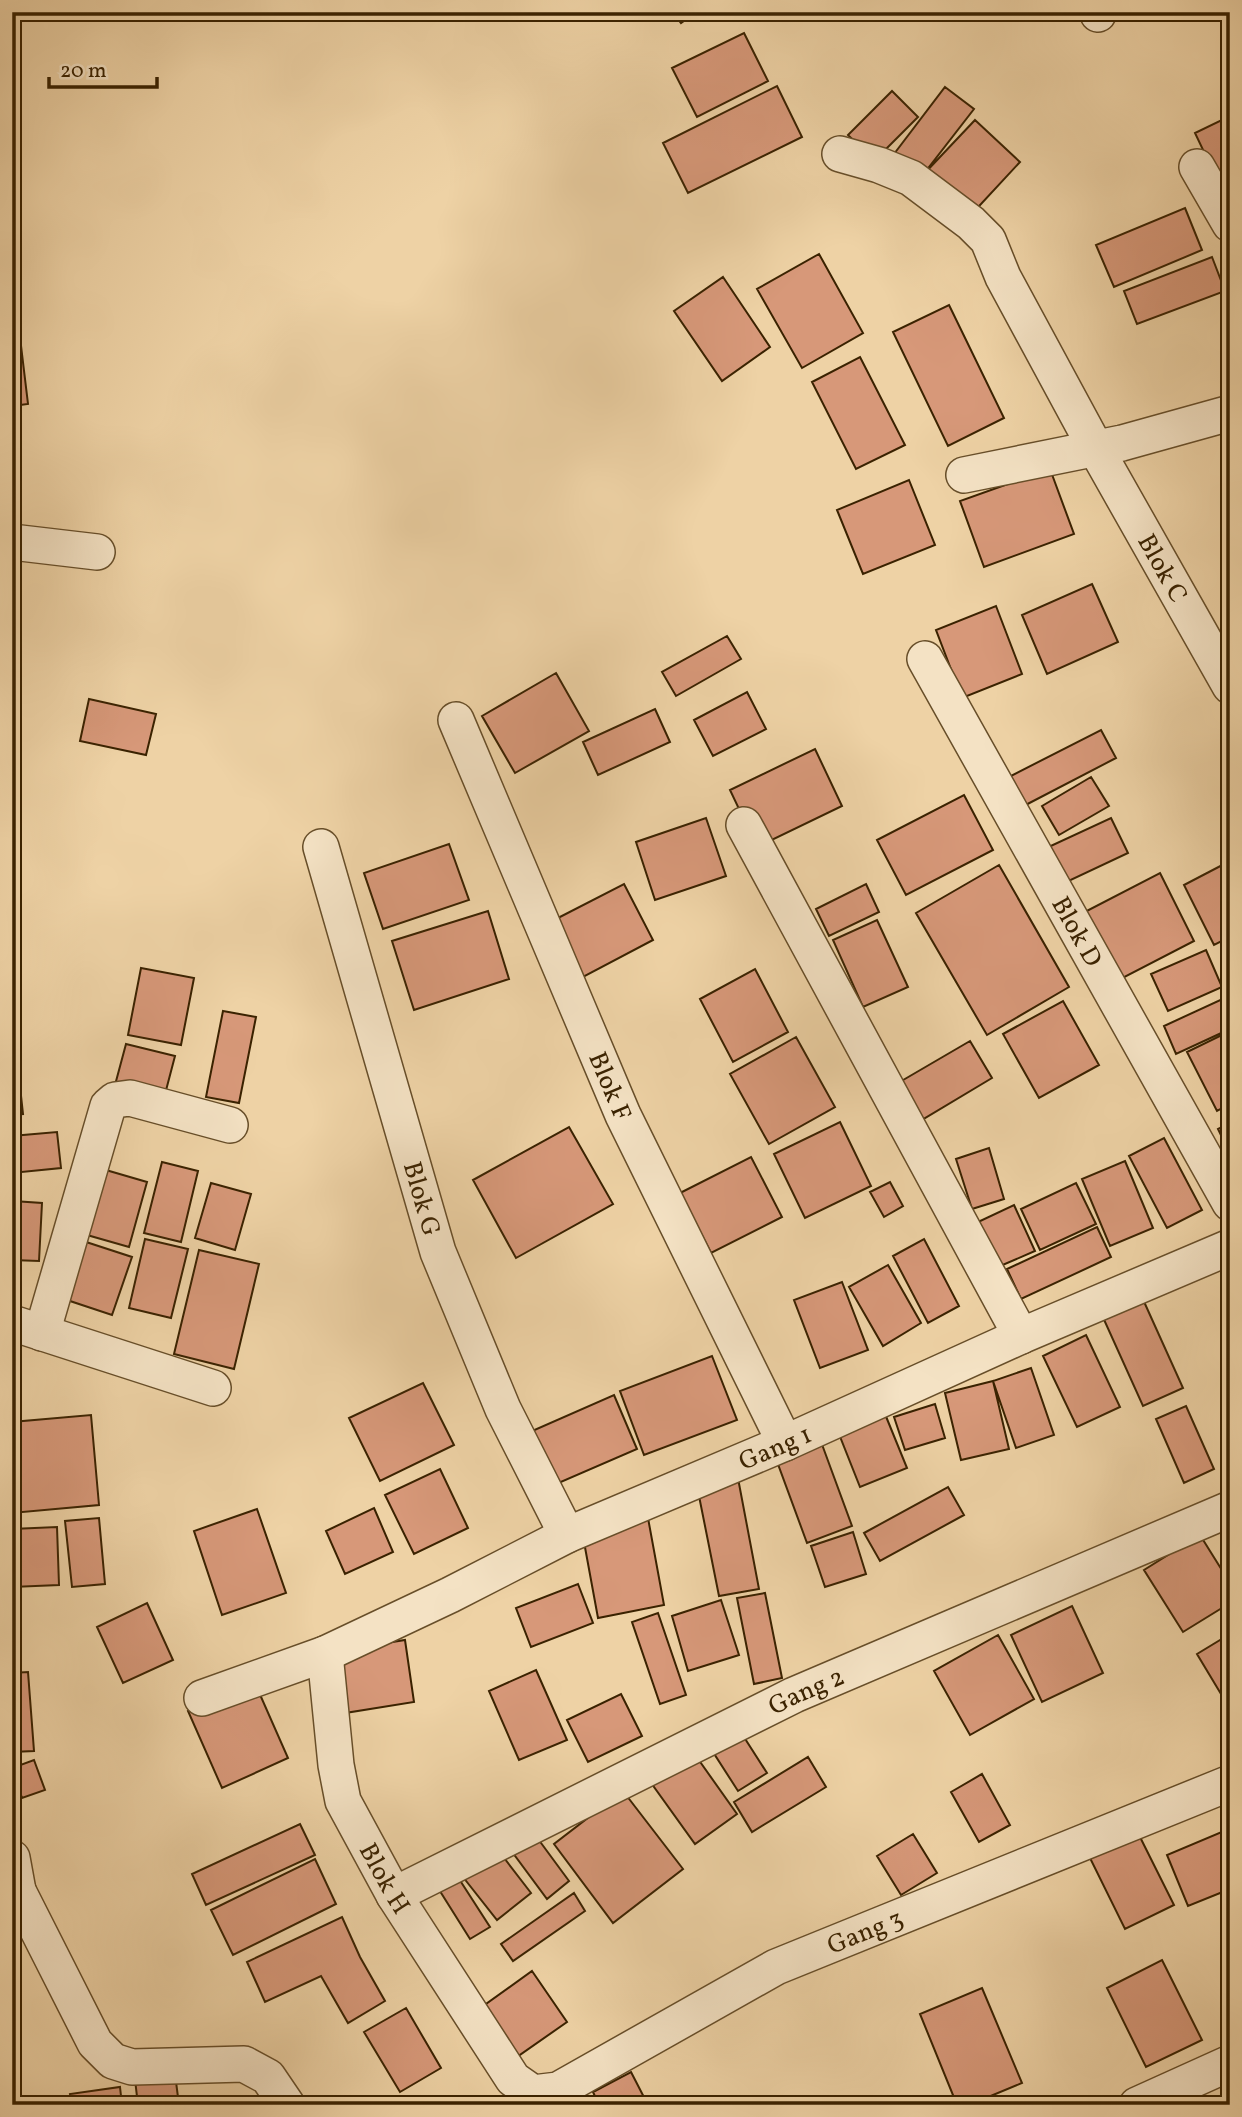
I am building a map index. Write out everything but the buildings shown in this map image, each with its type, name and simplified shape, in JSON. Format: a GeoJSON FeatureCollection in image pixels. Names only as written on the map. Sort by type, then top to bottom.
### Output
{"type":"FeatureCollection","features":[{"type":"Feature","properties":{"kind":"street","name":"Blok C"},"geometry":{"type":"LineString","coordinates":[[840,154],[911,178],[971,223],[988,240],[1003,278],[1230,687]]}},
{"type":"Feature","properties":{"kind":"street"},"geometry":{"type":"LineString","coordinates":[[1197,167],[1230,224]]}},
{"type":"Feature","properties":{"kind":"street"},"geometry":{"type":"LineString","coordinates":[[964,475],[1122,443],[1230,413]]}},
{"type":"Feature","properties":{"kind":"street"},"geometry":{"type":"LineString","coordinates":[[12,542],[97,552]]}},
{"type":"Feature","properties":{"kind":"street","name":"Blok D"},"geometry":{"type":"LineString","coordinates":[[925,659],[1230,1203]]}},
{"type":"Feature","properties":{"kind":"street","name":"Blok F"},"geometry":{"type":"LineString","coordinates":[[456,720],[623,1115],[785,1443]]}},
{"type":"Feature","properties":{"kind":"street"},"geometry":{"type":"LineString","coordinates":[[744,825],[1021,1336]]}},
{"type":"Feature","properties":{"kind":"street","name":"Blok G"},"geometry":{"type":"LineString","coordinates":[[321,847],[438,1252],[503,1409],[567,1535]]}},
{"type":"Feature","properties":{"kind":"street"},"geometry":{"type":"LineString","coordinates":[[213,1388],[27,1328],[108,1105],[115,1100],[130,1098],[230,1125]]}},
{"type":"Feature","properties":{"kind":"street","name":"Gang 1"},"geometry":{"type":"LineString","coordinates":[[202,1698],[325,1654],[450,1595],[567,1535],[785,1443],[1021,1336],[1230,1247]]}},
{"type":"Feature","properties":{"kind":"street","name":"Gang 2"},"geometry":{"type":"LineString","coordinates":[[394,1895],[794,1695],[1230,1509]]}},
{"type":"Feature","properties":{"kind":"street","name":"Blok H"},"geometry":{"type":"LineString","coordinates":[[325,1654],[336,1765],[343,1801],[394,1895],[513,2079]]}},
{"type":"Feature","properties":{"kind":"street","name":"Gang 3"},"geometry":{"type":"LineString","coordinates":[[513,2079],[533,2093],[558,2090],[776,1968],[1230,1783]]}},
{"type":"Feature","properties":{"kind":"street"},"geometry":{"type":"LineString","coordinates":[[14,1881],[95,2043],[113,2061],[132,2067],[244,2064],[268,2077],[287,2105]]}},
{"type":"Feature","properties":{"kind":"street"},"geometry":{"type":"LineString","coordinates":[[1137,2105],[1230,2063]]}}]}
